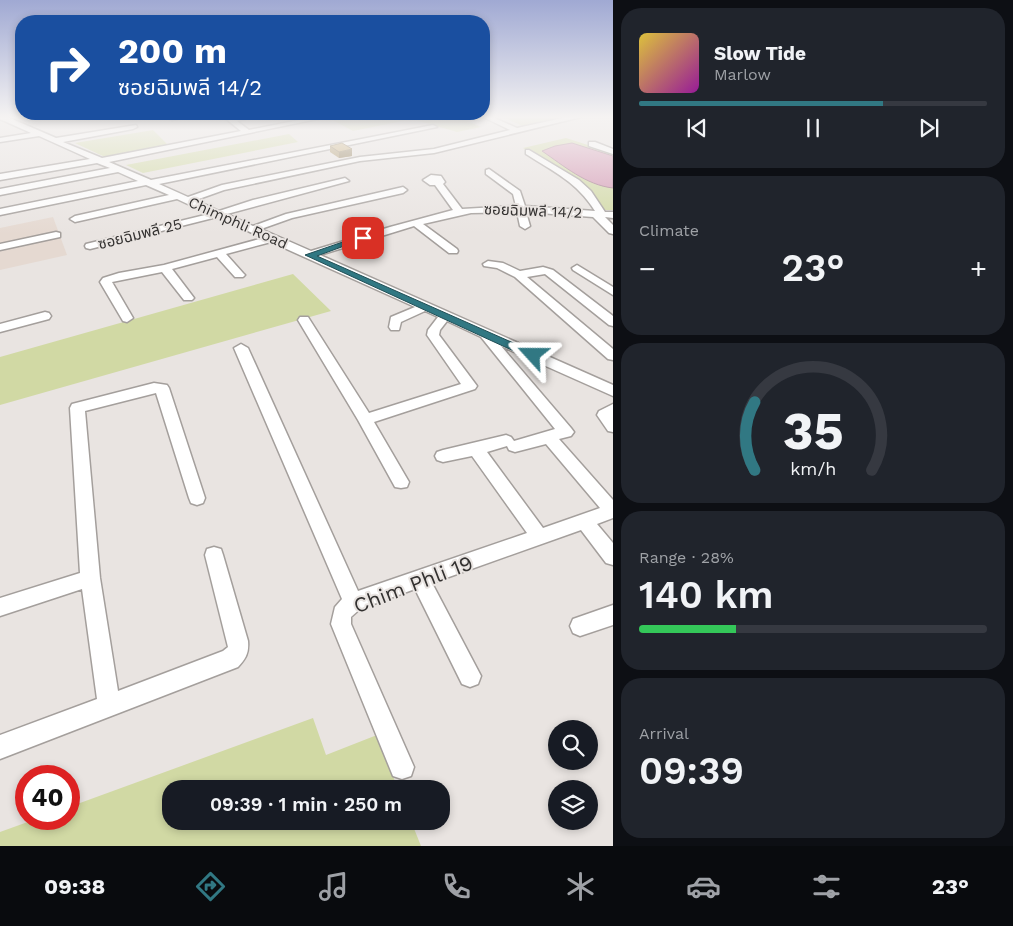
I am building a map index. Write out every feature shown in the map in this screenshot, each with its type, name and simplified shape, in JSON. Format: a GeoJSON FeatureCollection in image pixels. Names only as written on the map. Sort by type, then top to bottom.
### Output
{"type":"FeatureCollection","features":[{"type":"Feature","properties":{"kind":"street","name":"Chimphli Road"},"geometry":{"type":"LineString","coordinates":[[88,155],[613,392]]}},
{"type":"Feature","properties":{"kind":"street"},"geometry":{"type":"LineString","coordinates":[[0,177],[116,155]]}},
{"type":"Feature","properties":{"kind":"street"},"geometry":{"type":"LineString","coordinates":[[0,212],[286,155]]}},
{"type":"Feature","properties":{"kind":"street"},"geometry":{"type":"LineString","coordinates":[[75,219],[183,198],[325,166],[367,158],[396,155]]}},
{"type":"Feature","properties":{"kind":"street"},"geometry":{"type":"LineString","coordinates":[[401,155],[408,162]]}},
{"type":"Feature","properties":{"kind":"street"},"geometry":{"type":"LineString","coordinates":[[534,155],[576,182],[588,194],[599,214],[613,231]]}},
{"type":"Feature","properties":{"kind":"street"},"geometry":{"type":"LineString","coordinates":[[59,162],[96,159]]}},
{"type":"Feature","properties":{"kind":"street"},"geometry":{"type":"LineString","coordinates":[[325,166],[356,189]]}},
{"type":"Feature","properties":{"kind":"street"},"geometry":{"type":"LineString","coordinates":[[0,192],[120,169]]}},
{"type":"Feature","properties":{"kind":"street"},"geometry":{"type":"LineString","coordinates":[[490,172],[517,193],[525,226]]}},
{"type":"Feature","properties":{"kind":"street"},"geometry":{"type":"LineString","coordinates":[[438,183],[459,212]]}},
{"type":"Feature","properties":{"kind":"street"},"geometry":{"type":"LineString","coordinates":[[253,230],[356,189],[403,190]]}},
{"type":"Feature","properties":{"kind":"street","name":"ซอยฉิมพลี 25"},"geometry":{"type":"LineString","coordinates":[[90,246],[219,214],[256,202],[356,189]]}},
{"type":"Feature","properties":{"kind":"street","name":"ซอยฉิมพลี 14/2"},"geometry":{"type":"LineString","coordinates":[[310,255],[416,223],[459,212],[488,208],[521,208],[613,215]]}},
{"type":"Feature","properties":{"kind":"street"},"geometry":{"type":"LineString","coordinates":[[416,223],[453,250]]}},
{"type":"Feature","properties":{"kind":"street"},"geometry":{"type":"LineString","coordinates":[[0,247],[56,234]]}},
{"type":"Feature","properties":{"kind":"street"},"geometry":{"type":"LineString","coordinates":[[127,318],[106,282],[107,280],[165,268],[273,238]]}},
{"type":"Feature","properties":{"kind":"street"},"geometry":{"type":"LineString","coordinates":[[219,253],[239,275]]}},
{"type":"Feature","properties":{"kind":"street"},"geometry":{"type":"LineString","coordinates":[[488,264],[499,265],[518,275],[613,356]]}},
{"type":"Feature","properties":{"kind":"street"},"geometry":{"type":"LineString","coordinates":[[165,268],[188,298]]}},
{"type":"Feature","properties":{"kind":"street"},"geometry":{"type":"LineString","coordinates":[[577,268],[613,292]]}},
{"type":"Feature","properties":{"kind":"street"},"geometry":{"type":"LineString","coordinates":[[518,275],[542,270],[549,272],[613,322]]}},
{"type":"Feature","properties":{"kind":"street"},"geometry":{"type":"LineString","coordinates":[[395,328],[395,320],[424,306]]}},
{"type":"Feature","properties":{"kind":"street"},"geometry":{"type":"LineString","coordinates":[[0,328],[45,316]]}},
{"type":"Feature","properties":{"kind":"street"},"geometry":{"type":"LineString","coordinates":[[365,419],[470,386],[433,335],[434,330],[444,316]]}},
{"type":"Feature","properties":{"kind":"street"},"geometry":{"type":"LineString","coordinates":[[304,320],[401,482]]}},
{"type":"Feature","properties":{"kind":"street"},"geometry":{"type":"LineString","coordinates":[[442,456],[566,432],[484,334]]}},
{"type":"Feature","properties":{"kind":"street"},"geometry":{"type":"LineString","coordinates":[[241,348],[353,602]]}},
{"type":"Feature","properties":{"kind":"street"},"geometry":{"type":"LineString","coordinates":[[109,704],[90,578],[76,408],[154,388],[162,388],[197,498]]}},
{"type":"Feature","properties":{"kind":"street"},"geometry":{"type":"LineString","coordinates":[[613,409],[604,415],[613,427]]}},
{"type":"Feature","properties":{"kind":"street"},"geometry":{"type":"LineString","coordinates":[[551,440],[613,511]]}},
{"type":"Feature","properties":{"kind":"street"},"geometry":{"type":"LineString","coordinates":[[476,449],[540,537]]}},
{"type":"Feature","properties":{"kind":"street","name":"Chim Phli 19"},"geometry":{"type":"LineString","coordinates":[[402,767],[341,624],[341,616],[344,610],[353,602],[613,511]]}},
{"type":"Feature","properties":{"kind":"street"},"geometry":{"type":"LineString","coordinates":[[584,521],[613,557]]}},
{"type":"Feature","properties":{"kind":"street"},"geometry":{"type":"LineString","coordinates":[[0,747],[57,727],[109,704],[230,659],[238,650],[238,641],[214,555]]}},
{"type":"Feature","properties":{"kind":"street"},"geometry":{"type":"LineString","coordinates":[[0,607],[90,578]]}},
{"type":"Feature","properties":{"kind":"street"},"geometry":{"type":"LineString","coordinates":[[420,580],[470,676]]}},
{"type":"Feature","properties":{"kind":"street"},"geometry":{"type":"LineString","coordinates":[[580,626],[613,615]]}},
{"type":"Feature","properties":{"kind":"shaded area"},"geometry":{"type":"Polygon","coordinates":[[[548,155],[613,156],[613,188],[584,179],[548,155]]]}},
{"type":"Feature","properties":{"kind":"shaded area"},"geometry":{"type":"Polygon","coordinates":[[[53,217],[67,255],[0,270],[0,228],[53,217]]]}},
{"type":"Feature","properties":{"kind":"green space"},"geometry":{"type":"Polygon","coordinates":[[[102,155],[121,155],[107,158],[102,155]]]}},
{"type":"Feature","properties":{"kind":"green space"},"geometry":{"type":"Polygon","coordinates":[[[176,155],[231,155],[143,173],[126,165],[176,155]]]}},
{"type":"Feature","properties":{"kind":"green space"},"geometry":{"type":"Polygon","coordinates":[[[536,155],[613,155],[613,210],[602,210],[563,171],[536,155]]]}},
{"type":"Feature","properties":{"kind":"green space"},"geometry":{"type":"Polygon","coordinates":[[[293,274],[331,311],[0,405],[0,357],[293,274]]]}},
{"type":"Feature","properties":{"kind":"green space"},"geometry":{"type":"Polygon","coordinates":[[[313,718],[326,755],[377,735],[394,780],[162,780],[162,830],[415,830],[421,846],[0,846],[0,832],[15,827],[15,830],[80,830],[80,803],[313,718]]]}},
{"type":"Feature","properties":{"kind":"route"},"geometry":{"type":"LineString","coordinates":[[363,238],[310,255],[533,355]]}}]}
